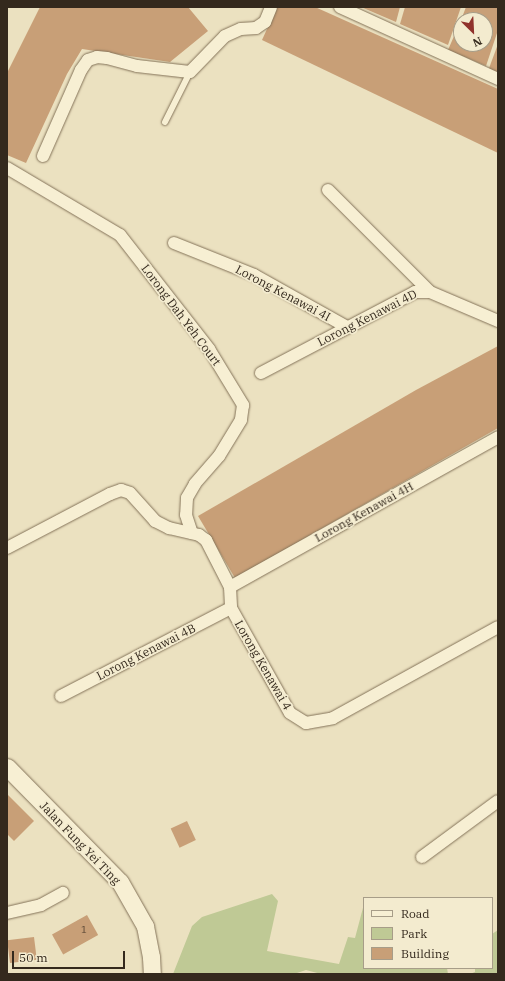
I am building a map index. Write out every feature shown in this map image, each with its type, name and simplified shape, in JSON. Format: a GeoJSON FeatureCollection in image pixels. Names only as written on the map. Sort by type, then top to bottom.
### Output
{"type":"FeatureCollection","features":[{"type":"Feature","properties":{"kind":"street"},"geometry":{"type":"LineString","coordinates":[[43,156],[81,70],[88,60],[97,57],[107,58],[137,66],[190,72],[225,36],[241,29],[256,28],[264,22],[271,7]]}},
{"type":"Feature","properties":{"kind":"street"},"geometry":{"type":"LineString","coordinates":[[340,7],[498,79]]}},
{"type":"Feature","properties":{"kind":"street","name":"Lorong Dah Yeh Court"},"geometry":{"type":"LineString","coordinates":[[7,168],[120,235],[210,349],[243,405],[241,420],[227,444],[187,498],[186,515],[192,533]]}},
{"type":"Feature","properties":{"kind":"street"},"geometry":{"type":"LineString","coordinates":[[328,190],[430,292]]}},
{"type":"Feature","properties":{"kind":"street","name":"Lorong Kenawai 4I"},"geometry":{"type":"LineString","coordinates":[[174,243],[254,276],[347,327]]}},
{"type":"Feature","properties":{"kind":"street","name":"Lorong Kenawai 4D"},"geometry":{"type":"LineString","coordinates":[[261,373],[406,296],[423,291],[430,292],[498,321]]}},
{"type":"Feature","properties":{"kind":"street","name":"Lorong Kenawai 4H"},"geometry":{"type":"LineString","coordinates":[[230,587],[498,437]]}},
{"type":"Feature","properties":{"kind":"street","name":"Lorong Kenawai 4"},"geometry":{"type":"LineString","coordinates":[[7,548],[121,490],[130,493],[156,521],[169,528],[192,533],[206,540],[230,587],[231,608],[290,713],[306,723],[334,718],[498,627]]}},
{"type":"Feature","properties":{"kind":"street","name":"Lorong Kenawai 4B"},"geometry":{"type":"LineString","coordinates":[[61,696],[231,608]]}},
{"type":"Feature","properties":{"kind":"street","name":"Jalan Fung Yei Ting"},"geometry":{"type":"LineString","coordinates":[[7,767],[124,888],[145,926],[151,957],[152,974]]}},
{"type":"Feature","properties":{"kind":"street"},"geometry":{"type":"LineString","coordinates":[[422,857],[498,801]]}},
{"type":"Feature","properties":{"kind":"street"},"geometry":{"type":"LineString","coordinates":[[7,913],[41,905],[62,893]]}},
{"type":"Feature","properties":{"kind":"lane"},"geometry":{"type":"LineString","coordinates":[[165,122],[190,72]]}},
{"type":"Feature","properties":{"kind":"green space"},"geometry":{"type":"Polygon","coordinates":[[[272,894],[278,901],[267,951],[339,964],[348,937],[355,938],[363,908],[363,969],[447,969],[448,974],[321,974],[306,970],[294,974],[173,974],[192,926],[202,917],[272,894]]]}},
{"type":"Feature","properties":{"kind":"green space"},"geometry":{"type":"Polygon","coordinates":[[[498,930],[498,974],[470,974],[475,972],[475,969],[493,969],[493,933],[498,930]]]}},
{"type":"Feature","properties":{"kind":"building"},"geometry":{"type":"Polygon","coordinates":[[[40,7],[188,7],[208,31],[170,62],[82,49],[67,74],[26,163],[7,155],[7,73],[40,7]]]}},
{"type":"Feature","properties":{"kind":"building"},"geometry":{"type":"Polygon","coordinates":[[[277,7],[315,7],[498,89],[498,153],[262,40],[277,7]]]}},
{"type":"Feature","properties":{"kind":"building"},"geometry":{"type":"Polygon","coordinates":[[[361,7],[400,7],[396,22],[361,7]]]}},
{"type":"Feature","properties":{"kind":"building"},"geometry":{"type":"Polygon","coordinates":[[[405,7],[461,7],[459,12],[453,12],[453,30],[448,45],[400,24],[405,7]]]}},
{"type":"Feature","properties":{"kind":"building"},"geometry":{"type":"Polygon","coordinates":[[[466,7],[498,7],[498,30],[493,45],[493,12],[464,12],[466,7]]]}},
{"type":"Feature","properties":{"kind":"building"},"geometry":{"type":"Polygon","coordinates":[[[453,38],[453,52],[491,52],[486,66],[448,50],[453,38]]]}},
{"type":"Feature","properties":{"kind":"building"},"geometry":{"type":"Polygon","coordinates":[[[498,44],[498,75],[488,71],[498,44]]]}},
{"type":"Feature","properties":{"kind":"building"},"geometry":{"type":"Polygon","coordinates":[[[498,346],[498,428],[235,578],[198,516],[416,390],[498,346]]]}},
{"type":"Feature","properties":{"kind":"building"},"geometry":{"type":"Polygon","coordinates":[[[7,794],[34,821],[14,841],[7,834],[7,794]]]}},
{"type":"Feature","properties":{"kind":"building"},"geometry":{"type":"Polygon","coordinates":[[[187,821],[196,840],[180,848],[171,829],[187,821]]]}},
{"type":"Feature","properties":{"kind":"building"},"geometry":{"type":"Polygon","coordinates":[[[87,915],[98,935],[63,955],[52,934],[87,915]]]}},
{"type":"Feature","properties":{"kind":"building"},"geometry":{"type":"Polygon","coordinates":[[[34,937],[37,960],[10,963],[7,940],[34,937]]]}}]}
